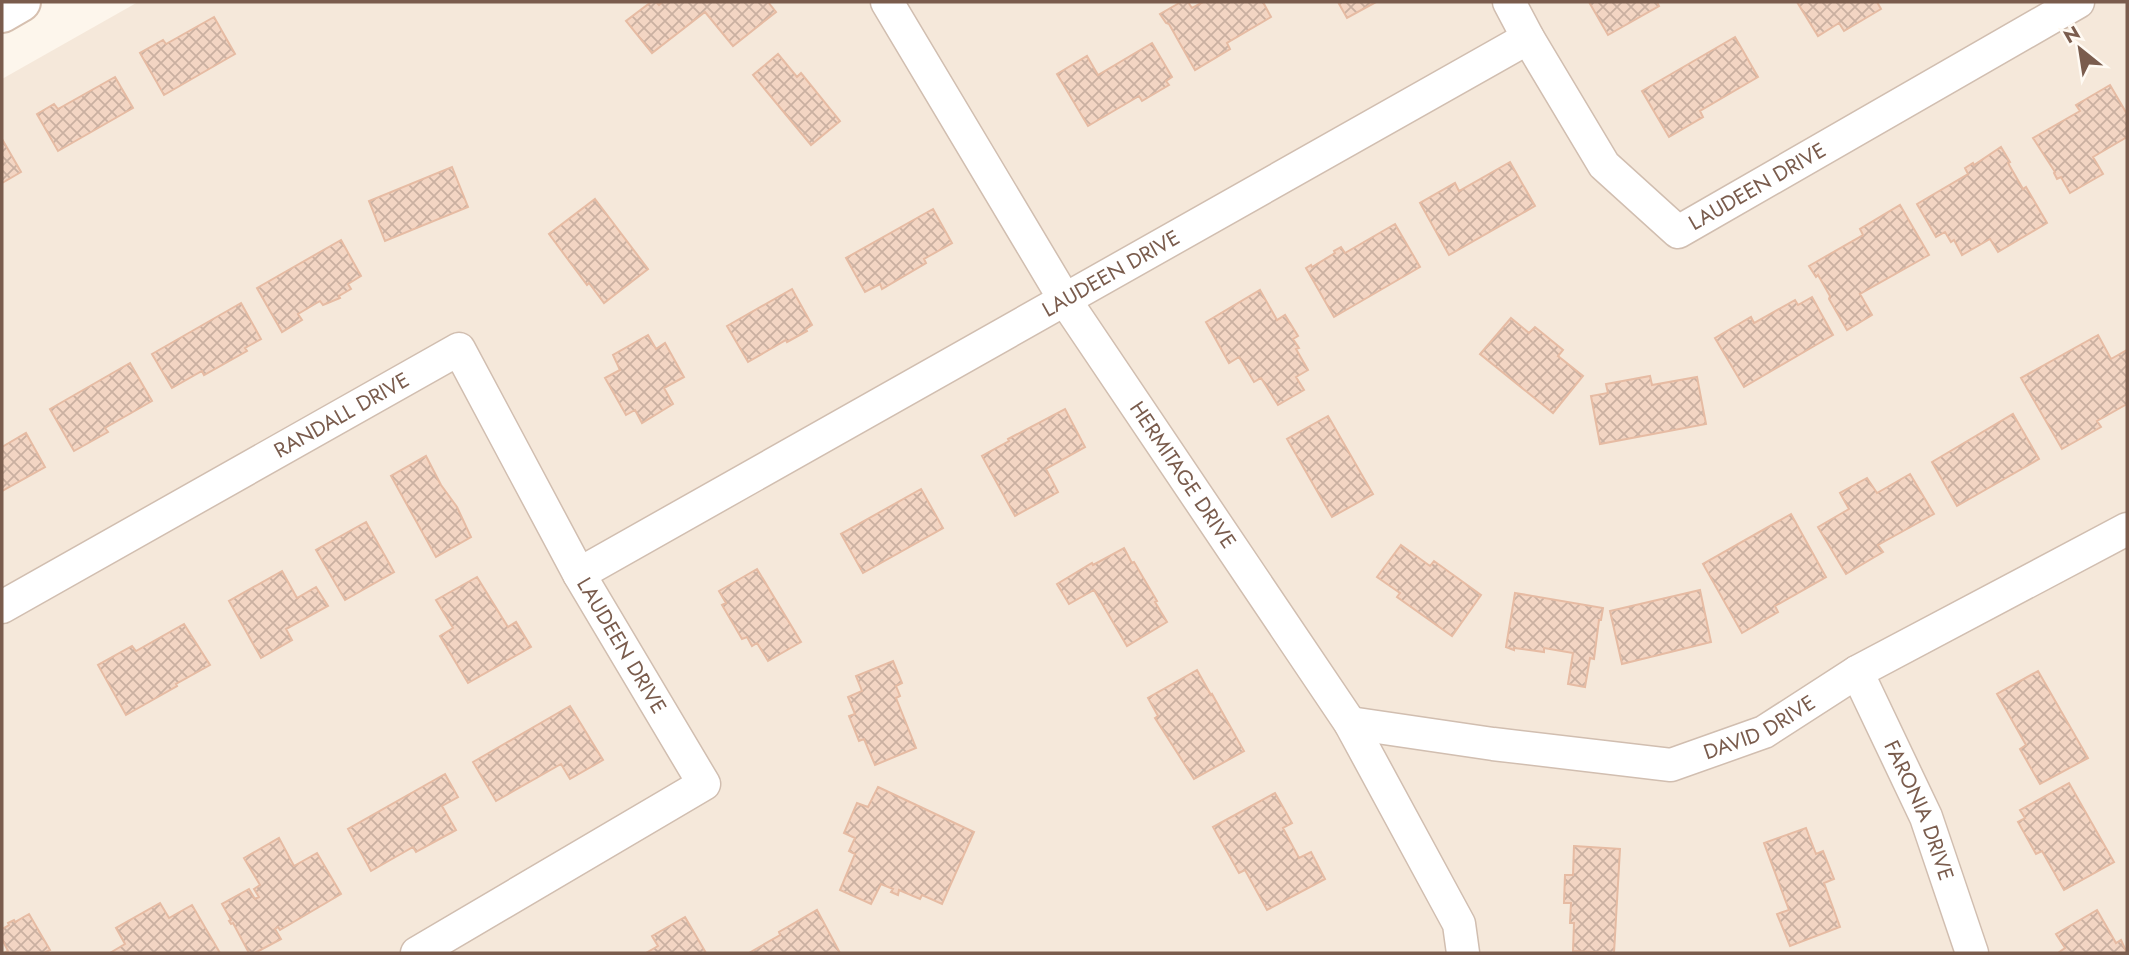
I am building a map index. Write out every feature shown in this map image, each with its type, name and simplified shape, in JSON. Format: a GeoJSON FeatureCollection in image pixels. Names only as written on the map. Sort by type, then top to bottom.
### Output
{"type":"FeatureCollection","features":[{"type":"Feature","properties":{"kind":"street"},"geometry":{"type":"LineString","coordinates":[[2,13],[21,2]]}},
{"type":"Feature","properties":{"kind":"street","name":"HERMITAGE DRIVE"},"geometry":{"type":"LineString","coordinates":[[887,2],[1065,300],[1350,723],[1459,924],[1463,953]]}},
{"type":"Feature","properties":{"kind":"street"},"geometry":{"type":"LineString","coordinates":[[1509,2],[1528,38]]}},
{"type":"Feature","properties":{"kind":"street","name":"LAUDEEN DRIVE"},"geometry":{"type":"LineString","coordinates":[[417,953],[704,784],[579,574],[1528,38],[1604,164],[1678,232],[2078,2]]}},
{"type":"Feature","properties":{"kind":"street","name":"RANDALL DRIVE"},"geometry":{"type":"LineString","coordinates":[[2,607],[459,349],[579,574]]}},
{"type":"Feature","properties":{"kind":"street","name":"DAVID DRIVE"},"geometry":{"type":"LineString","coordinates":[[1350,723],[1493,744],[1671,765],[1763,732],[1857,672],[2127,528]]}},
{"type":"Feature","properties":{"kind":"street","name":"FARONIA DRIVE"},"geometry":{"type":"LineString","coordinates":[[1857,672],[1926,817],[1972,953]]}},
{"type":"Feature","properties":{"kind":"shaded area"},"geometry":{"type":"Polygon","coordinates":[[[138,2],[2127,2],[2127,953],[2,953],[2,79],[138,2]]]}},
{"type":"Feature","properties":{"kind":"building"},"geometry":{"type":"Polygon","coordinates":[[[651,2],[659,5],[662,2],[768,2],[776,12],[733,46],[705,12],[652,53],[626,21],[651,2]]]}},
{"type":"Feature","properties":{"kind":"building"},"geometry":{"type":"Polygon","coordinates":[[[1181,2],[1188,2],[1192,8],[1203,2],[1263,2],[1271,17],[1227,43],[1230,49],[1195,70],[1169,24],[1160,14],[1181,2]]]}},
{"type":"Feature","properties":{"kind":"building"},"geometry":{"type":"Polygon","coordinates":[[[1338,2],[1376,2],[1347,18],[1338,2]]]}},
{"type":"Feature","properties":{"kind":"building"},"geometry":{"type":"Polygon","coordinates":[[[1589,2],[1657,2],[1659,6],[1608,35],[1589,2]]]}},
{"type":"Feature","properties":{"kind":"building"},"geometry":{"type":"Polygon","coordinates":[[[1797,2],[1877,2],[1881,9],[1844,31],[1839,23],[1818,36],[1797,2]]]}},
{"type":"Feature","properties":{"kind":"building"},"geometry":{"type":"Polygon","coordinates":[[[214,17],[235,54],[164,95],[140,53],[163,40],[166,44],[214,17]]]}},
{"type":"Feature","properties":{"kind":"building"},"geometry":{"type":"Polygon","coordinates":[[[1735,37],[1758,77],[1700,111],[1703,117],[1669,137],[1642,91],[1735,37]]]}},
{"type":"Feature","properties":{"kind":"building"},"geometry":{"type":"Polygon","coordinates":[[[1152,43],[1172,77],[1166,81],[1169,85],[1142,101],[1139,96],[1088,126],[1057,74],[1087,56],[1098,75],[1152,43]]]}},
{"type":"Feature","properties":{"kind":"building"},"geometry":{"type":"Polygon","coordinates":[[[778,54],[797,77],[801,73],[840,121],[811,145],[753,75],[778,54]]]}},
{"type":"Feature","properties":{"kind":"building"},"geometry":{"type":"Polygon","coordinates":[[[115,77],[133,108],[58,151],[37,114],[54,104],[58,109],[115,77]]]}},
{"type":"Feature","properties":{"kind":"building"},"geometry":{"type":"Polygon","coordinates":[[[2110,85],[2127,114],[2127,137],[2093,157],[2103,174],[2070,193],[2061,177],[2057,179],[2033,138],[2080,111],[2076,105],[2110,85]]]}},
{"type":"Feature","properties":{"kind":"building"},"geometry":{"type":"Polygon","coordinates":[[[2,139],[21,172],[2,183],[2,139]]]}},
{"type":"Feature","properties":{"kind":"building"},"geometry":{"type":"Polygon","coordinates":[[[2001,147],[2023,189],[2026,187],[2047,223],[1998,252],[1990,239],[1962,255],[1954,240],[1951,242],[1945,232],[1936,237],[1917,204],[1968,174],[1965,168],[2001,147]]]}},
{"type":"Feature","properties":{"kind":"building"},"geometry":{"type":"Polygon","coordinates":[[[1510,162],[1535,206],[1449,255],[1420,203],[1455,183],[1459,191],[1510,162]]]}},
{"type":"Feature","properties":{"kind":"building"},"geometry":{"type":"Polygon","coordinates":[[[452,167],[468,207],[385,241],[369,201],[452,167]]]}},
{"type":"Feature","properties":{"kind":"building"},"geometry":{"type":"Polygon","coordinates":[[[595,199],[648,269],[604,303],[549,234],[595,199]]]}},
{"type":"Feature","properties":{"kind":"building"},"geometry":{"type":"Polygon","coordinates":[[[1900,205],[1929,255],[1860,294],[1872,315],[1847,330],[1818,275],[1816,277],[1809,266],[1863,235],[1860,229],[1900,205]]]}},
{"type":"Feature","properties":{"kind":"building"},"geometry":{"type":"Polygon","coordinates":[[[933,209],[952,243],[924,259],[926,263],[882,289],[880,284],[865,292],[846,258],[933,209]]]}},
{"type":"Feature","properties":{"kind":"building"},"geometry":{"type":"Polygon","coordinates":[[[1395,224],[1420,267],[1334,317],[1306,268],[1311,265],[1312,267],[1341,247],[1345,253],[1395,224]]]}},
{"type":"Feature","properties":{"kind":"building"},"geometry":{"type":"Polygon","coordinates":[[[341,240],[361,276],[348,284],[351,289],[339,296],[340,298],[323,305],[320,301],[298,314],[302,320],[282,332],[257,288],[341,240]]]}},
{"type":"Feature","properties":{"kind":"building"},"geometry":{"type":"Polygon","coordinates":[[[792,289],[812,325],[807,331],[748,362],[727,326],[792,289]]]}},
{"type":"Feature","properties":{"kind":"building"},"geometry":{"type":"Polygon","coordinates":[[[1260,290],[1277,320],[1285,315],[1298,336],[1293,339],[1308,370],[1296,377],[1304,390],[1278,405],[1261,378],[1254,382],[1239,357],[1229,363],[1206,322],[1260,290]]]}},
{"type":"Feature","properties":{"kind":"building"},"geometry":{"type":"Polygon","coordinates":[[[1812,297],[1833,335],[1744,387],[1715,338],[1751,317],[1754,323],[1795,300],[1798,305],[1812,297]]]}},
{"type":"Feature","properties":{"kind":"building"},"geometry":{"type":"Polygon","coordinates":[[[241,303],[261,339],[245,348],[247,351],[204,375],[202,371],[172,388],[152,354],[241,303]]]}},
{"type":"Feature","properties":{"kind":"building"},"geometry":{"type":"Polygon","coordinates":[[[1511,318],[1529,333],[1535,327],[1563,350],[1558,356],[1583,376],[1553,413],[1480,354],[1511,318]]]}},
{"type":"Feature","properties":{"kind":"building"},"geometry":{"type":"Polygon","coordinates":[[[648,335],[656,349],[665,343],[684,377],[664,388],[673,404],[642,423],[635,410],[626,415],[605,378],[620,370],[613,355],[648,335]]]}},
{"type":"Feature","properties":{"kind":"building"},"geometry":{"type":"Polygon","coordinates":[[[2098,335],[2111,359],[2127,350],[2127,404],[2097,421],[2101,427],[2062,449],[2021,378],[2098,335]]]}},
{"type":"Feature","properties":{"kind":"building"},"geometry":{"type":"Polygon","coordinates":[[[130,363],[152,401],[105,428],[108,432],[74,451],[50,409],[130,363]]]}},
{"type":"Feature","properties":{"kind":"building"},"geometry":{"type":"Polygon","coordinates":[[[1650,376],[1652,385],[1697,377],[1706,424],[1600,444],[1591,396],[1608,393],[1606,384],[1650,376]]]}},
{"type":"Feature","properties":{"kind":"building"},"geometry":{"type":"Polygon","coordinates":[[[1065,409],[1085,447],[1046,469],[1058,492],[1015,516],[982,456],[1065,409]]]}},
{"type":"Feature","properties":{"kind":"building"},"geometry":{"type":"Polygon","coordinates":[[[2013,414],[2039,459],[1957,506],[1932,462],[2013,414]]]}},
{"type":"Feature","properties":{"kind":"building"},"geometry":{"type":"Polygon","coordinates":[[[1328,416],[1373,494],[1332,517],[1287,439],[1328,416]]]}},
{"type":"Feature","properties":{"kind":"building"},"geometry":{"type":"Polygon","coordinates":[[[26,433],[45,467],[2,491],[2,447],[26,433]]]}},
{"type":"Feature","properties":{"kind":"building"},"geometry":{"type":"Polygon","coordinates":[[[426,456],[441,485],[457,507],[471,537],[436,557],[391,476],[426,456]]]}},
{"type":"Feature","properties":{"kind":"building"},"geometry":{"type":"Polygon","coordinates":[[[1910,474],[1934,514],[1878,545],[1883,552],[1846,574],[1818,527],[1849,509],[1840,493],[1867,478],[1877,493],[1910,474]]]}},
{"type":"Feature","properties":{"kind":"building"},"geometry":{"type":"Polygon","coordinates":[[[921,489],[943,528],[863,573],[841,534],[921,489]]]}},
{"type":"Feature","properties":{"kind":"building"},"geometry":{"type":"Polygon","coordinates":[[[1791,514],[1826,577],[1775,606],[1778,612],[1742,633],[1703,564],[1791,514]]]}},
{"type":"Feature","properties":{"kind":"building"},"geometry":{"type":"Polygon","coordinates":[[[366,522],[394,572],[345,600],[316,550],[366,522]]]}},
{"type":"Feature","properties":{"kind":"building"},"geometry":{"type":"Polygon","coordinates":[[[1401,545],[1430,566],[1434,561],[1481,595],[1452,636],[1397,597],[1400,593],[1377,577],[1401,545]]]}},
{"type":"Feature","properties":{"kind":"building"},"geometry":{"type":"Polygon","coordinates":[[[1124,548],[1167,622],[1127,646],[1094,590],[1069,604],[1057,584],[1124,548]]]}},
{"type":"Feature","properties":{"kind":"building"},"geometry":{"type":"Polygon","coordinates":[[[757,569],[801,642],[768,661],[757,643],[752,646],[747,637],[742,639],[722,605],[726,603],[719,591],[757,569]]]}},
{"type":"Feature","properties":{"kind":"building"},"geometry":{"type":"Polygon","coordinates":[[[282,571],[297,598],[316,587],[328,606],[286,629],[292,640],[261,658],[229,601],[282,571]]]}},
{"type":"Feature","properties":{"kind":"building"},"geometry":{"type":"Polygon","coordinates":[[[477,577],[508,627],[516,622],[531,647],[468,683],[440,636],[453,628],[436,600],[477,577]]]}},
{"type":"Feature","properties":{"kind":"building"},"geometry":{"type":"Polygon","coordinates":[[[1700,590],[1711,642],[1622,664],[1610,611],[1700,590]]]}},
{"type":"Feature","properties":{"kind":"building"},"geometry":{"type":"Polygon","coordinates":[[[1515,593],[1603,608],[1594,659],[1590,658],[1585,687],[1568,684],[1573,653],[1544,648],[1544,652],[1506,647],[1515,593]]]}},
{"type":"Feature","properties":{"kind":"building"},"geometry":{"type":"Polygon","coordinates":[[[184,624],[210,665],[126,715],[98,665],[132,646],[136,651],[184,624]]]}},
{"type":"Feature","properties":{"kind":"building"},"geometry":{"type":"Polygon","coordinates":[[[893,661],[902,683],[896,686],[900,696],[896,698],[916,748],[875,765],[864,739],[859,741],[849,716],[855,714],[848,697],[862,691],[856,676],[893,661]]]}},
{"type":"Feature","properties":{"kind":"building"},"geometry":{"type":"Polygon","coordinates":[[[1197,670],[1244,751],[1194,779],[1155,718],[1158,716],[1148,698],[1197,670]]]}},
{"type":"Feature","properties":{"kind":"building"},"geometry":{"type":"Polygon","coordinates":[[[2038,671],[2088,758],[2040,784],[2020,749],[2026,745],[1997,694],[2038,671]]]}},
{"type":"Feature","properties":{"kind":"building"},"geometry":{"type":"Polygon","coordinates":[[[570,706],[603,760],[570,779],[561,764],[496,801],[473,762],[570,706]]]}},
{"type":"Feature","properties":{"kind":"building"},"geometry":{"type":"Polygon","coordinates":[[[445,774],[458,797],[442,806],[456,830],[416,852],[413,847],[371,871],[348,829],[445,774]]]}},
{"type":"Feature","properties":{"kind":"building"},"geometry":{"type":"Polygon","coordinates":[[[2069,783],[2114,862],[2064,890],[2042,851],[2036,854],[2018,822],[2025,818],[2020,810],[2069,783]]]}},
{"type":"Feature","properties":{"kind":"building"},"geometry":{"type":"Polygon","coordinates":[[[878,787],[974,832],[942,904],[922,895],[920,899],[899,890],[898,895],[891,892],[893,889],[881,884],[871,904],[840,890],[855,854],[849,851],[855,838],[844,833],[857,803],[868,807],[878,787]]]}},
{"type":"Feature","properties":{"kind":"building"},"geometry":{"type":"Polygon","coordinates":[[[1275,793],[1292,823],[1283,828],[1299,858],[1311,852],[1325,879],[1267,910],[1245,870],[1239,873],[1213,827],[1275,793]]]}},
{"type":"Feature","properties":{"kind":"building"},"geometry":{"type":"Polygon","coordinates":[[[1806,828],[1816,854],[1823,851],[1834,879],[1824,883],[1840,927],[1790,946],[1777,914],[1789,910],[1764,843],[1806,828]]]}},
{"type":"Feature","properties":{"kind":"building"},"geometry":{"type":"Polygon","coordinates":[[[279,838],[294,866],[317,853],[341,894],[280,930],[278,927],[275,929],[281,939],[255,953],[249,953],[222,904],[249,889],[255,899],[259,897],[254,889],[260,885],[244,858],[279,838]]]}},
{"type":"Feature","properties":{"kind":"building"},"geometry":{"type":"Polygon","coordinates":[[[1574,846],[1620,849],[1614,953],[1573,951],[1574,923],[1570,923],[1571,903],[1564,903],[1565,875],[1573,875],[1574,846]]]}},
{"type":"Feature","properties":{"kind":"building"},"geometry":{"type":"Polygon","coordinates":[[[160,903],[169,918],[192,905],[220,953],[110,953],[125,944],[116,928],[160,903]]]}},
{"type":"Feature","properties":{"kind":"building"},"geometry":{"type":"Polygon","coordinates":[[[817,910],[840,953],[749,953],[780,935],[779,932],[817,910]]]}},
{"type":"Feature","properties":{"kind":"building"},"geometry":{"type":"Polygon","coordinates":[[[2097,910],[2116,943],[2121,940],[2127,953],[2058,953],[2065,948],[2056,934],[2097,910]]]}},
{"type":"Feature","properties":{"kind":"building"},"geometry":{"type":"Polygon","coordinates":[[[29,914],[50,950],[44,953],[4,953],[8,951],[2,939],[2,929],[9,925],[8,923],[29,914]]]}},
{"type":"Feature","properties":{"kind":"building"},"geometry":{"type":"Polygon","coordinates":[[[685,917],[706,953],[646,953],[658,946],[652,936],[685,917]]]}}]}
